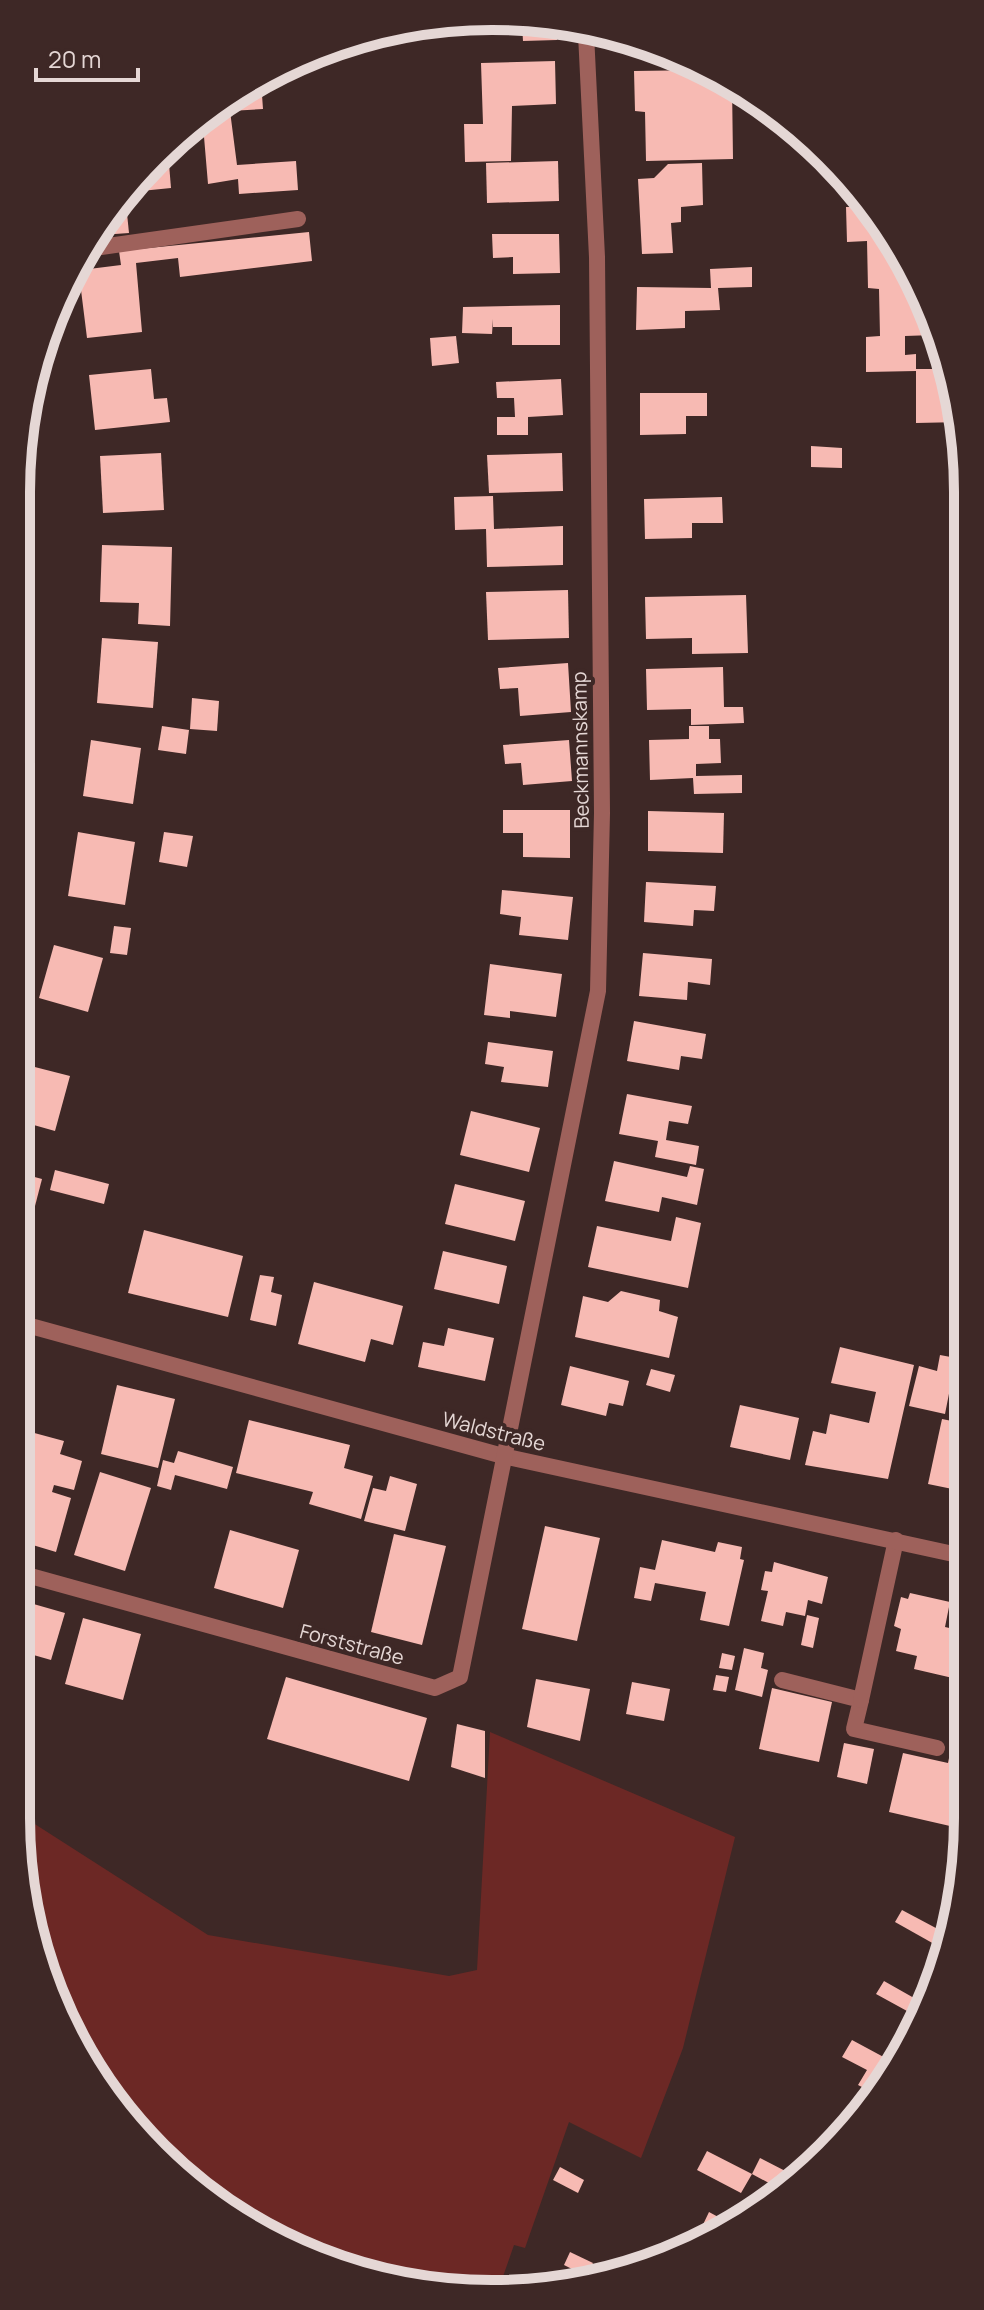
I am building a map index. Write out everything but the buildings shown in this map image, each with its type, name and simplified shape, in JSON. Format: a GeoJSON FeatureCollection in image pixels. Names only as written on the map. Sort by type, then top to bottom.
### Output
{"type":"FeatureCollection","features":[{"type":"Feature","properties":{"kind":"street","name":"Beckmannskamp"},"geometry":{"type":"LineString","coordinates":[[503,1456],[598,991],[602,813],[597,538],[597,257],[586,40]]}},
{"type":"Feature","properties":{"kind":"street"},"geometry":{"type":"LineString","coordinates":[[101,247],[298,219]]}},
{"type":"Feature","properties":{"kind":"street","name":"Waldstraße"},"geometry":{"type":"LineString","coordinates":[[30,1326],[503,1456],[954,1554]]}},
{"type":"Feature","properties":{"kind":"street","name":"Forststraße"},"geometry":{"type":"LineString","coordinates":[[30,1576],[435,1688],[460,1677],[503,1456]]}},
{"type":"Feature","properties":{"kind":"street"},"geometry":{"type":"LineString","coordinates":[[896,1540],[854,1729],[937,1748]]}},
{"type":"Feature","properties":{"kind":"street"},"geometry":{"type":"LineString","coordinates":[[782,1680],[861,1700]]}},
{"type":"Feature","properties":{"kind":"shaded area"},"geometry":{"type":"Polygon","coordinates":[[[490,1732],[735,1837],[683,2048],[641,2158],[569,2122],[525,2248],[514,2245],[502,2280],[432,2276],[343,2255],[315,2245],[261,2218],[211,2185],[165,2145],[125,2099],[92,2049],[65,1995],[55,1967],[39,1908],[30,1821],[208,1935],[449,1976],[477,1970],[490,1732]]]}}]}
